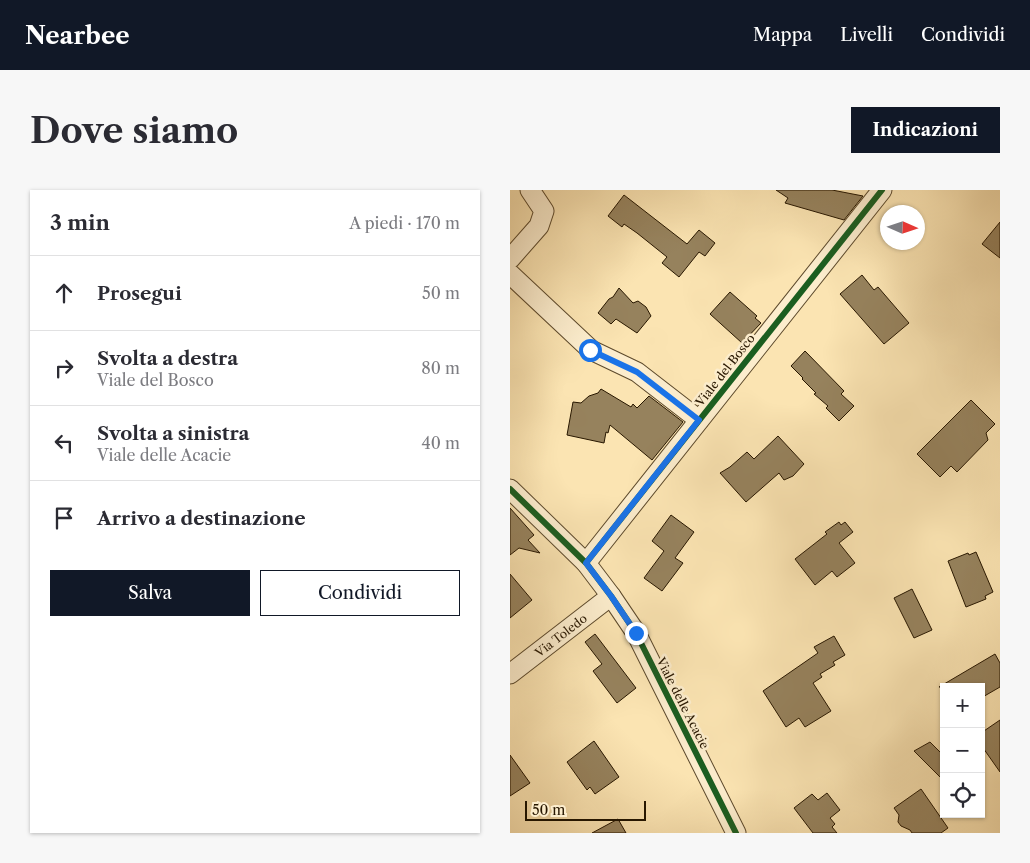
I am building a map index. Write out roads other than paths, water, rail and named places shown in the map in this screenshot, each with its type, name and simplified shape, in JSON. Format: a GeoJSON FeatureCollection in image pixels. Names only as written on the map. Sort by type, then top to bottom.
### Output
{"type":"FeatureCollection","features":[{"type":"Feature","properties":{"kind":"street"},"geometry":{"type":"LineString","coordinates":[[510,259],[539,226],[544,211],[530,190]]}},
{"type":"Feature","properties":{"kind":"street","name":"Viale del Bosco"},"geometry":{"type":"LineString","coordinates":[[586,563],[882,190]]}},
{"type":"Feature","properties":{"kind":"street"},"geometry":{"type":"LineString","coordinates":[[510,274],[590,350],[637,372],[699,420]]}},
{"type":"Feature","properties":{"kind":"street","name":"Viale delle Acacie"},"geometry":{"type":"LineString","coordinates":[[510,489],[586,563],[636,633],[736,833]]}},
{"type":"Feature","properties":{"kind":"street","name":"Via Toledo"},"geometry":{"type":"LineString","coordinates":[[510,674],[611,596]]}}]}
